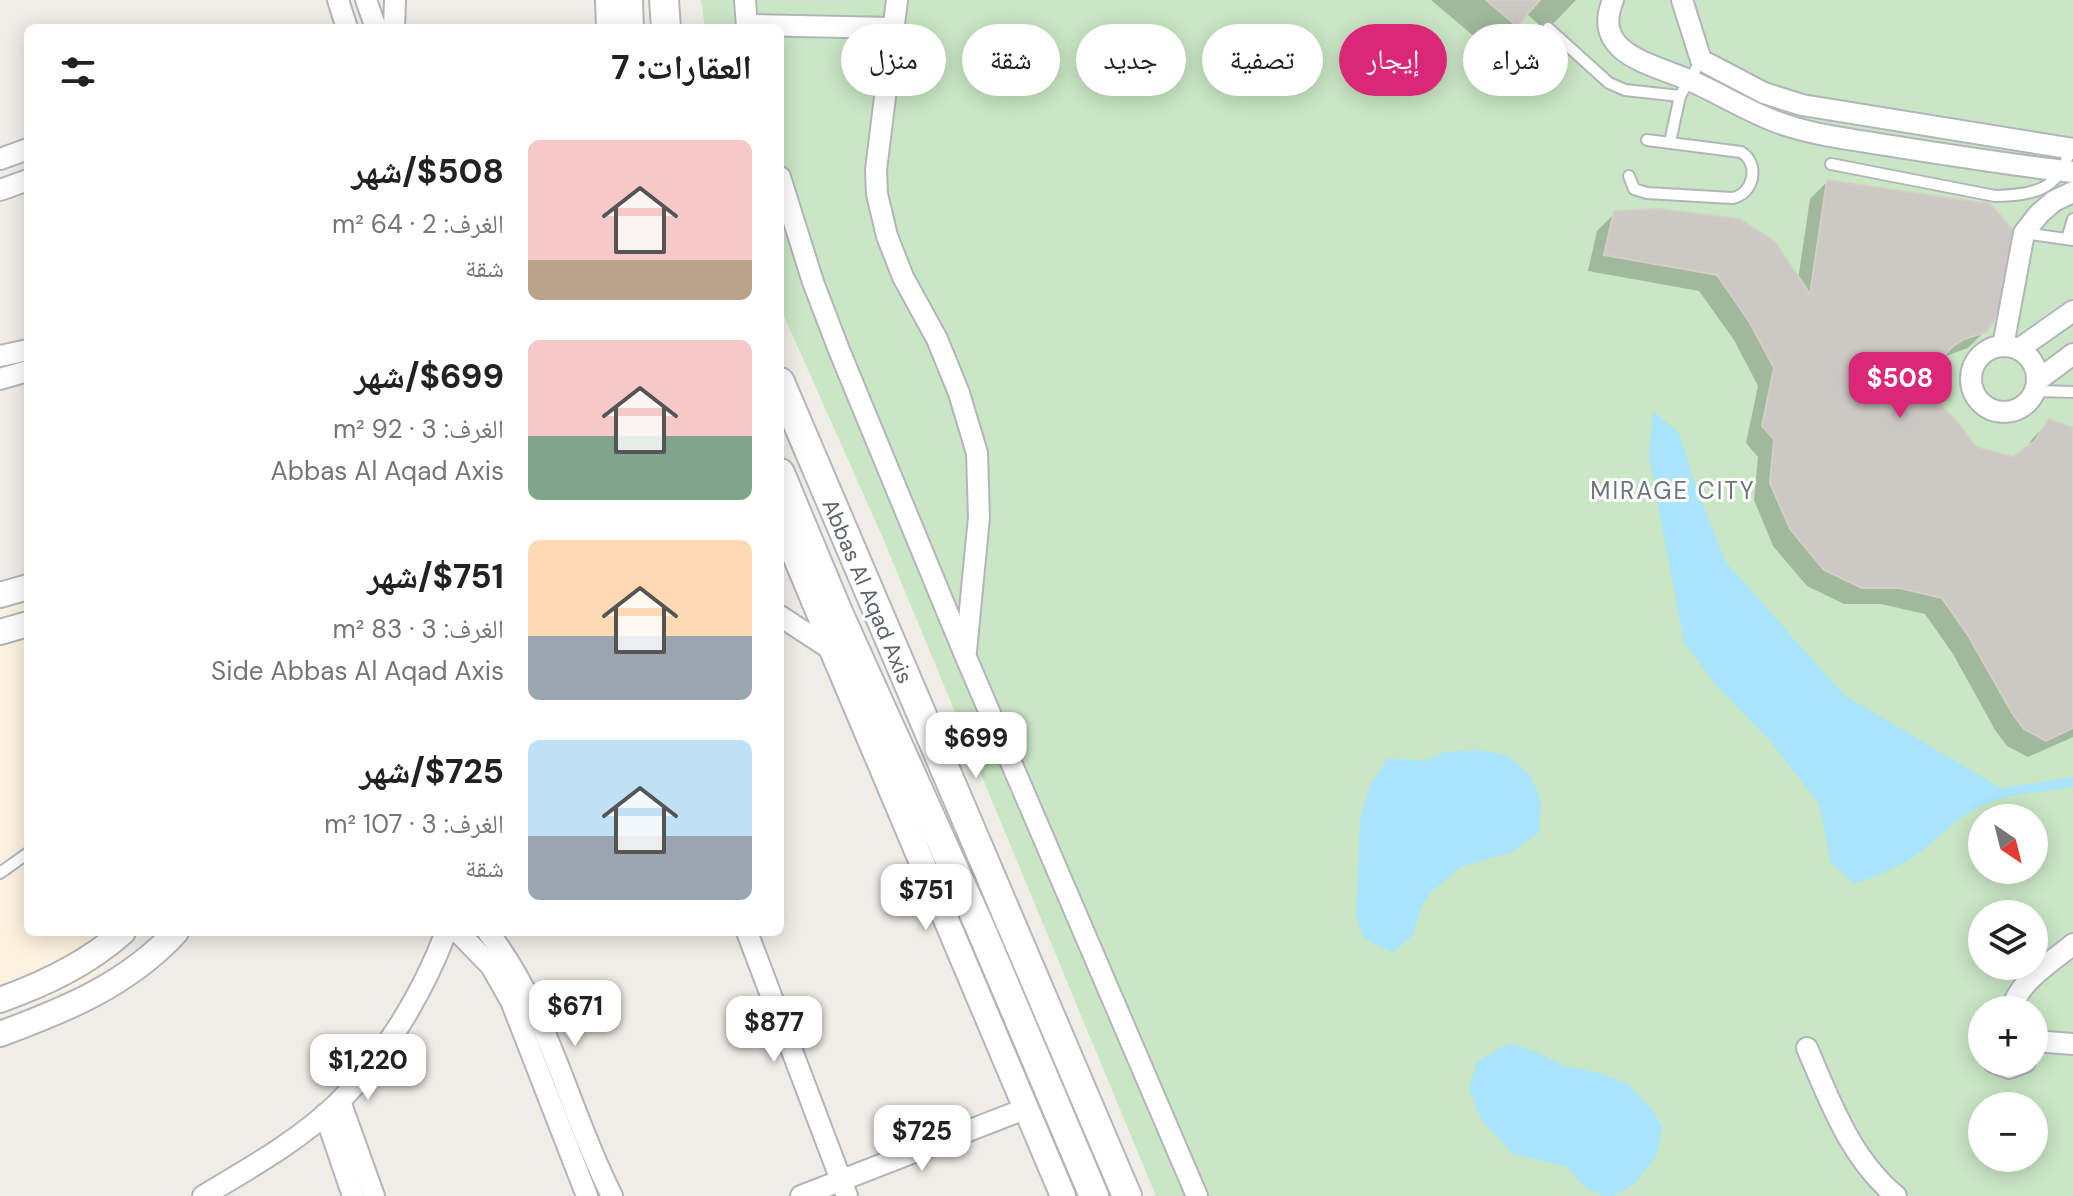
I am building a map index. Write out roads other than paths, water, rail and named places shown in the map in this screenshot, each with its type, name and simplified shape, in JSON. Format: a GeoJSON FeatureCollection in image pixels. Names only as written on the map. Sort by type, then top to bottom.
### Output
{"type":"FeatureCollection","features":[{"type":"Feature","properties":{"kind":"main road"},"geometry":{"type":"LineString","coordinates":[[628,0],[629,24]]}},
{"type":"Feature","properties":{"kind":"main road"},"geometry":{"type":"LineString","coordinates":[[664,0],[666,24]]}},
{"type":"Feature","properties":{"kind":"main road","name":"Abbas Al Aqad Axis"},"geometry":{"type":"LineString","coordinates":[[784,391],[1127,1196]]}},
{"type":"Feature","properties":{"kind":"main road","name":"Abbas Al Aqad Axis"},"geometry":{"type":"LineString","coordinates":[[784,486],[808,567],[966,895],[1094,1196]]}},
{"type":"Feature","properties":{"kind":"main road"},"geometry":{"type":"LineString","coordinates":[[966,895],[982,901],[994,889]]}},
{"type":"Feature","properties":{"kind":"main road"},"geometry":{"type":"LineString","coordinates":[[1000,975],[1007,967],[1009,951],[1020,949]]}},
{"type":"Feature","properties":{"kind":"street"},"geometry":{"type":"LineString","coordinates":[[338,0],[346,24]]}},
{"type":"Feature","properties":{"kind":"street"},"geometry":{"type":"LineString","coordinates":[[366,0],[375,24]]}},
{"type":"Feature","properties":{"kind":"street"},"geometry":{"type":"LineString","coordinates":[[394,24],[395,0]]}},
{"type":"Feature","properties":{"kind":"street"},"geometry":{"type":"LineString","coordinates":[[606,0],[607,24]]}},
{"type":"Feature","properties":{"kind":"street"},"geometry":{"type":"LineString","coordinates":[[745,0],[747,24]]}},
{"type":"Feature","properties":{"kind":"street"},"geometry":{"type":"LineString","coordinates":[[893,24],[897,0]]}},
{"type":"Feature","properties":{"kind":"street"},"geometry":{"type":"LineString","coordinates":[[1613,0],[1608,12],[1608,26],[1622,51],[1684,88],[1804,130],[2004,164],[2069,171]]}},
{"type":"Feature","properties":{"kind":"street"},"geometry":{"type":"LineString","coordinates":[[1682,0],[1701,60],[1764,93],[1802,105],[2072,149]]}},
{"type":"Feature","properties":{"kind":"street"},"geometry":{"type":"LineString","coordinates":[[784,27],[841,28]]}},
{"type":"Feature","properties":{"kind":"street"},"geometry":{"type":"LineString","coordinates":[[884,96],[876,170],[877,194],[887,236],[903,277],[937,339],[959,393],[977,453],[979,517],[965,655]]}},
{"type":"Feature","properties":{"kind":"street"},"geometry":{"type":"LineString","coordinates":[[0,159],[24,150]]}},
{"type":"Feature","properties":{"kind":"street"},"geometry":{"type":"LineString","coordinates":[[0,190],[24,181]]}},
{"type":"Feature","properties":{"kind":"street"},"geometry":{"type":"LineString","coordinates":[[784,190],[813,282],[839,350],[965,655],[1197,1196]]}},
{"type":"Feature","properties":{"kind":"street"},"geometry":{"type":"LineString","coordinates":[[2011,348],[2024,233],[2054,201],[2073,192]]}},
{"type":"Feature","properties":{"kind":"street"},"geometry":{"type":"LineString","coordinates":[[2073,311],[2011,348],[1988,350],[1976,361],[1971,376],[1973,392],[1983,404],[1997,411],[2013,411],[2027,404],[2037,385],[2073,354]]}},
{"type":"Feature","properties":{"kind":"street"},"geometry":{"type":"LineString","coordinates":[[2011,348],[2029,357],[2036,367],[2037,385]]}},
{"type":"Feature","properties":{"kind":"street"},"geometry":{"type":"LineString","coordinates":[[0,356],[24,351]]}},
{"type":"Feature","properties":{"kind":"street"},"geometry":{"type":"LineString","coordinates":[[0,379],[24,372]]}},
{"type":"Feature","properties":{"kind":"street"},"geometry":{"type":"LineString","coordinates":[[784,531],[808,567],[832,650],[1063,1196]]}},
{"type":"Feature","properties":{"kind":"street"},"geometry":{"type":"LineString","coordinates":[[0,595],[24,588]]}},
{"type":"Feature","properties":{"kind":"street"},"geometry":{"type":"LineString","coordinates":[[784,619],[832,650]]}},
{"type":"Feature","properties":{"kind":"street"},"geometry":{"type":"LineString","coordinates":[[0,632],[24,625]]}},
{"type":"Feature","properties":{"kind":"street"},"geometry":{"type":"LineString","coordinates":[[0,1000],[66,972],[117,936]]}},
{"type":"Feature","properties":{"kind":"street"},"geometry":{"type":"LineString","coordinates":[[0,1034],[70,1008],[105,990],[138,968],[172,936]]}},
{"type":"Feature","properties":{"kind":"street"},"geometry":{"type":"LineString","coordinates":[[203,1196],[266,1159],[332,1107],[395,1030],[419,991],[444,936]]}},
{"type":"Feature","properties":{"kind":"street"},"geometry":{"type":"LineString","coordinates":[[462,936],[491,966],[511,1001],[587,1196]]}},
{"type":"Feature","properties":{"kind":"street"},"geometry":{"type":"LineString","coordinates":[[491,936],[530,996],[612,1196]]}},
{"type":"Feature","properties":{"kind":"street"},"geometry":{"type":"LineString","coordinates":[[749,936],[844,1188]]}},
{"type":"Feature","properties":{"kind":"street"},"geometry":{"type":"LineString","coordinates":[[2018,996],[2024,986],[2073,944]]}},
{"type":"Feature","properties":{"kind":"street"},"geometry":{"type":"LineString","coordinates":[[2048,1042],[2073,1044]]}},
{"type":"Feature","properties":{"kind":"street"},"geometry":{"type":"LineString","coordinates":[[1807,1048],[1843,1129],[1870,1170],[1896,1196]]}},
{"type":"Feature","properties":{"kind":"street"},"geometry":{"type":"LineString","coordinates":[[332,1107],[353,1196]]}},
{"type":"Feature","properties":{"kind":"street"},"geometry":{"type":"LineString","coordinates":[[332,1107],[374,1196]]}},
{"type":"Feature","properties":{"kind":"street"},"geometry":{"type":"LineString","coordinates":[[801,1196],[844,1188],[1027,1108]]}},
{"type":"Feature","properties":{"kind":"lane"},"geometry":{"type":"LineString","coordinates":[[1568,46],[1609,83],[1625,90],[1684,88]]}},
{"type":"Feature","properties":{"kind":"lane"},"geometry":{"type":"LineString","coordinates":[[1670,142],[1684,88],[1701,60]]}},
{"type":"Feature","properties":{"kind":"lane"},"geometry":{"type":"LineString","coordinates":[[1629,176],[1634,189],[1647,193],[1732,198],[1739,197],[1749,186],[1753,168],[1751,161],[1741,152],[1647,140]]}},
{"type":"Feature","properties":{"kind":"lane"},"geometry":{"type":"LineString","coordinates":[[1831,164],[1995,196],[2034,192],[2069,171],[2072,149]]}},
{"type":"Feature","properties":{"kind":"lane"},"geometry":{"type":"LineString","coordinates":[[2024,233],[2070,239],[2073,219]]}},
{"type":"Feature","properties":{"kind":"lane"},"geometry":{"type":"LineString","coordinates":[[2037,385],[2073,392]]}},
{"type":"Feature","properties":{"kind":"lane"},"geometry":{"type":"LineString","coordinates":[[0,873],[24,856]]}},
{"type":"Feature","properties":{"kind":"water"},"geometry":{"type":"Polygon","coordinates":[[[1653,411],[1679,433],[1725,561],[1844,695],[2001,788],[2073,777],[2073,787],[1986,804],[1968,804],[1968,813],[1909,860],[1854,884],[1831,863],[1819,804],[1770,741],[1716,685],[1684,643],[1649,456],[1653,411]]]}},
{"type":"Feature","properties":{"kind":"water"},"geometry":{"type":"Polygon","coordinates":[[[1478,750],[1506,755],[1530,775],[1541,801],[1539,833],[1510,853],[1461,867],[1431,892],[1420,910],[1413,935],[1392,953],[1364,938],[1356,917],[1360,820],[1370,785],[1388,758],[1424,761],[1446,752],[1478,750]]]}},
{"type":"Feature","properties":{"kind":"water"},"geometry":{"type":"Polygon","coordinates":[[[1509,1043],[1566,1066],[1596,1072],[1628,1084],[1651,1108],[1662,1127],[1657,1155],[1634,1185],[1613,1196],[1604,1196],[1583,1186],[1567,1167],[1513,1154],[1481,1120],[1469,1088],[1477,1062],[1509,1043]]]}},
{"type":"Feature","properties":{"kind":"district","name":"MIRAGE CITY"},"geometry":{"type":"Point","coordinates":[1673,491]}}]}
